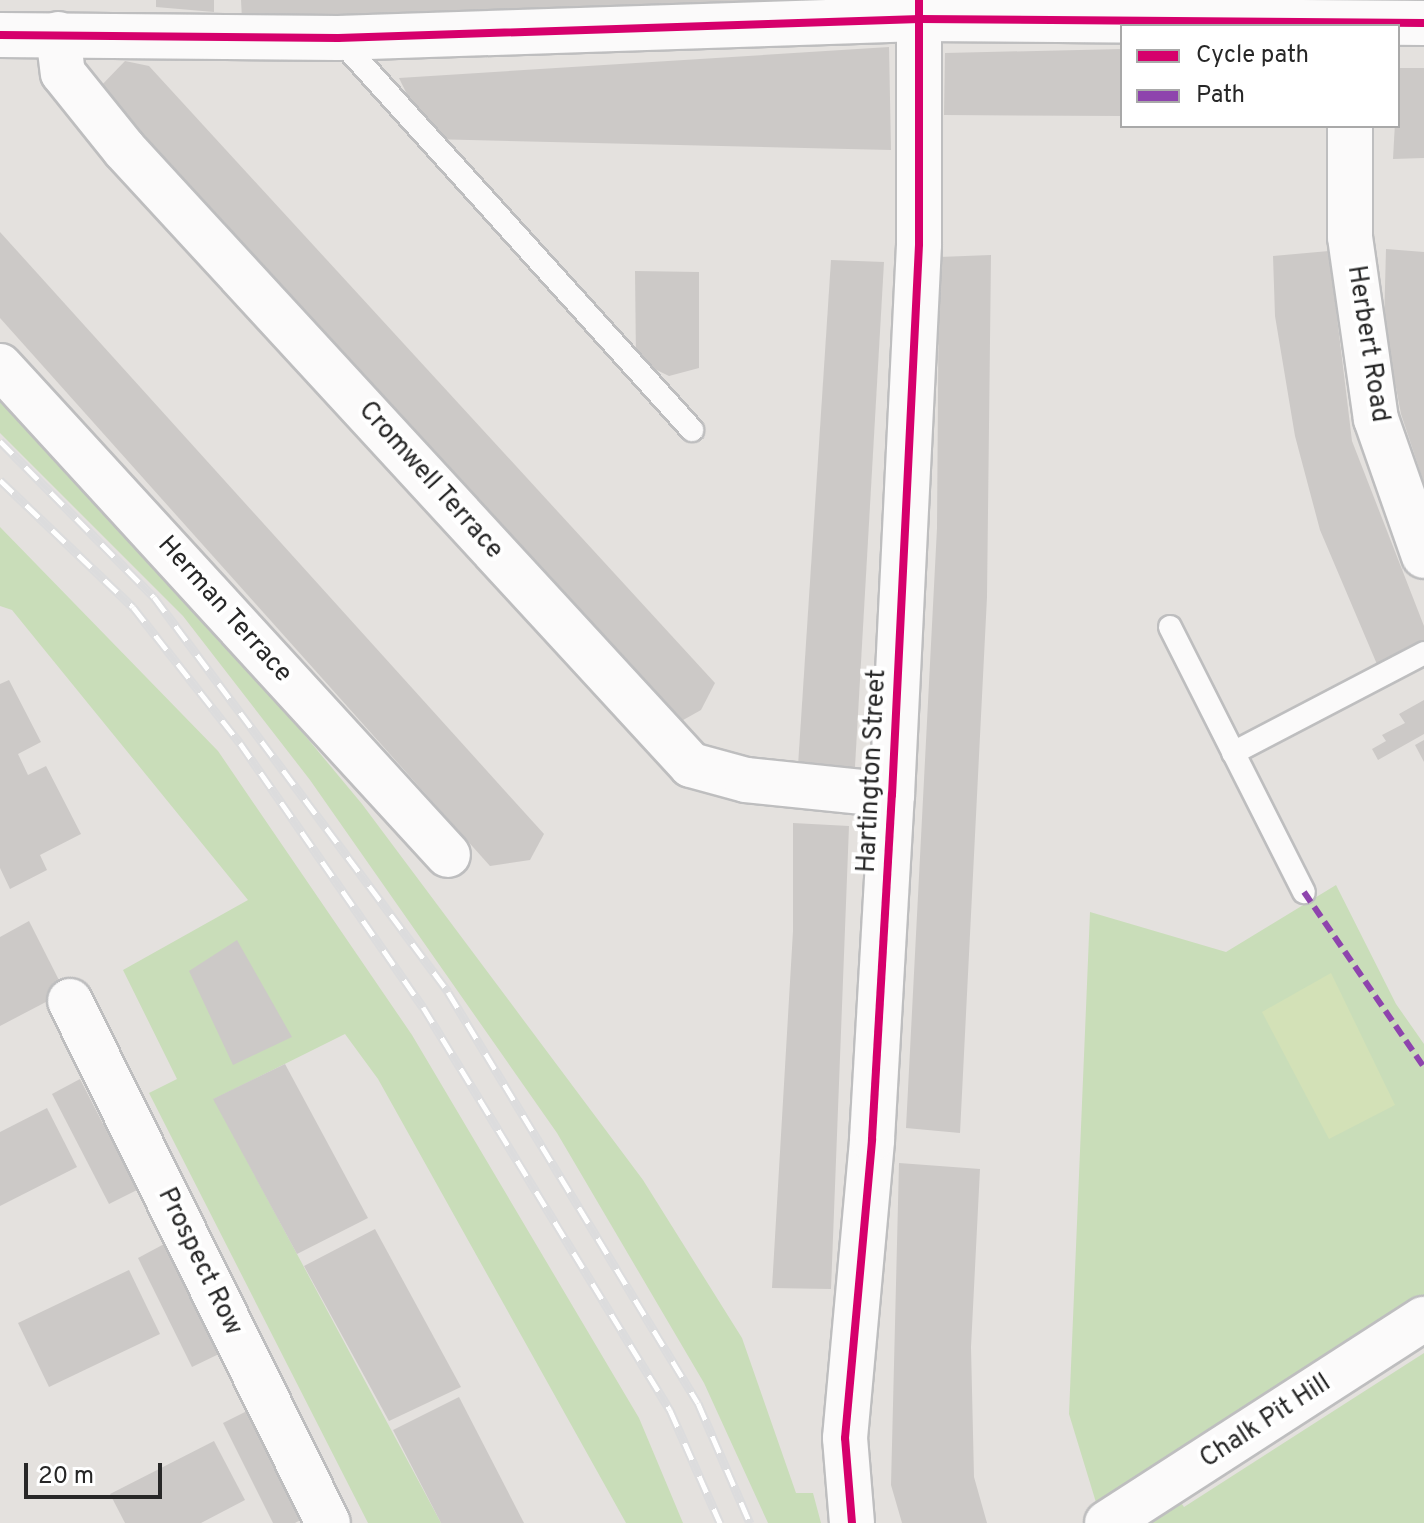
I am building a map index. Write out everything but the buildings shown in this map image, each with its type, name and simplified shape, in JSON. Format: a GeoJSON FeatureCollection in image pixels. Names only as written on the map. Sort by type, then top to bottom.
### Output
{"type":"FeatureCollection","features":[{"type":"Feature","properties":{"kind":"street"},"geometry":{"type":"LineString","coordinates":[[0,35],[338,38],[919,9],[1349,24],[1424,23]]}},
{"type":"Feature","properties":{"kind":"street","name":"Hartington Street"},"geometry":{"type":"LineString","coordinates":[[852,1523],[845,1438],[872,1139],[892,795],[919,244],[919,9]]}},
{"type":"Feature","properties":{"kind":"street","name":"Cromwell Terrace"},"geometry":{"type":"LineString","coordinates":[[58,34],[63,73],[124,149],[691,765],[746,780],[892,795]]}},
{"type":"Feature","properties":{"kind":"street","name":"Herbert Road"},"geometry":{"type":"LineString","coordinates":[[1350,128],[1350,237],[1376,419],[1424,556]]}},
{"type":"Feature","properties":{"kind":"street","name":"Herman Terrace"},"geometry":{"type":"LineString","coordinates":[[0,366],[448,855]]}},
{"type":"Feature","properties":{"kind":"street","name":"Prospect Row"},"geometry":{"type":"LineString","coordinates":[[70,1001],[328,1523]]}},
{"type":"Feature","properties":{"kind":"street","name":"Chalk Pit Hill"},"geometry":{"type":"LineString","coordinates":[[1107,1523],[1424,1319]]}},
{"type":"Feature","properties":{"kind":"lane"},"geometry":{"type":"LineString","coordinates":[[338,38],[692,430]]}},
{"type":"Feature","properties":{"kind":"lane"},"geometry":{"type":"LineString","coordinates":[[1170,627],[1304,892]]}},
{"type":"Feature","properties":{"kind":"lane"},"geometry":{"type":"LineString","coordinates":[[1233,753],[1424,653]]}},
{"type":"Feature","properties":{"kind":"green space"},"geometry":{"type":"Polygon","coordinates":[[[0,387],[223,637],[362,804],[643,1180],[742,1338],[796,1493],[813,1493],[821,1523],[768,1523],[704,1383],[557,1133],[310,780],[183,616],[0,433],[0,387]]]}},
{"type":"Feature","properties":{"kind":"green space"},"geometry":{"type":"Polygon","coordinates":[[[0,527],[218,751],[412,1035],[639,1418],[683,1523],[626,1523],[378,1079],[345,1034],[214,1099],[441,1523],[368,1523],[149,1093],[177,1079],[123,970],[248,900],[12,610],[0,606],[0,527]]]}},
{"type":"Feature","properties":{"kind":"green space"},"geometry":{"type":"Polygon","coordinates":[[[1336,885],[1396,1004],[1424,1044],[1424,1301],[1098,1509],[1069,1414],[1090,912],[1226,952],[1336,885]]]}},
{"type":"Feature","properties":{"kind":"green space"},"geometry":{"type":"Polygon","coordinates":[[[1331,973],[1395,1105],[1329,1139],[1262,1012],[1331,973]]]}},
{"type":"Feature","properties":{"kind":"green space"},"geometry":{"type":"Polygon","coordinates":[[[1424,1353],[1424,1523],[1127,1523],[1175,1494],[1184,1507],[1424,1353]]]}},
{"type":"Feature","properties":{"kind":"railway"},"geometry":{"type":"LineString","coordinates":[[0,441],[154,597],[448,992],[698,1403],[750,1523]]}},
{"type":"Feature","properties":{"kind":"railway"},"geometry":{"type":"LineString","coordinates":[[0,480],[133,607],[240,743],[423,1007],[670,1410],[720,1523]]}},
{"type":"Feature","properties":{"kind":"marked path"},"geometry":{"type":"LineString","coordinates":[[1304,892],[1424,1067]]}},
{"type":"Feature","properties":{"kind":"cycle path"},"geometry":{"type":"LineString","coordinates":[[852,1523],[845,1438],[872,1139],[892,795],[919,244],[919,0]]}},
{"type":"Feature","properties":{"kind":"cycle path"},"geometry":{"type":"LineString","coordinates":[[0,35],[338,38],[920,19],[1424,23]]}}]}
